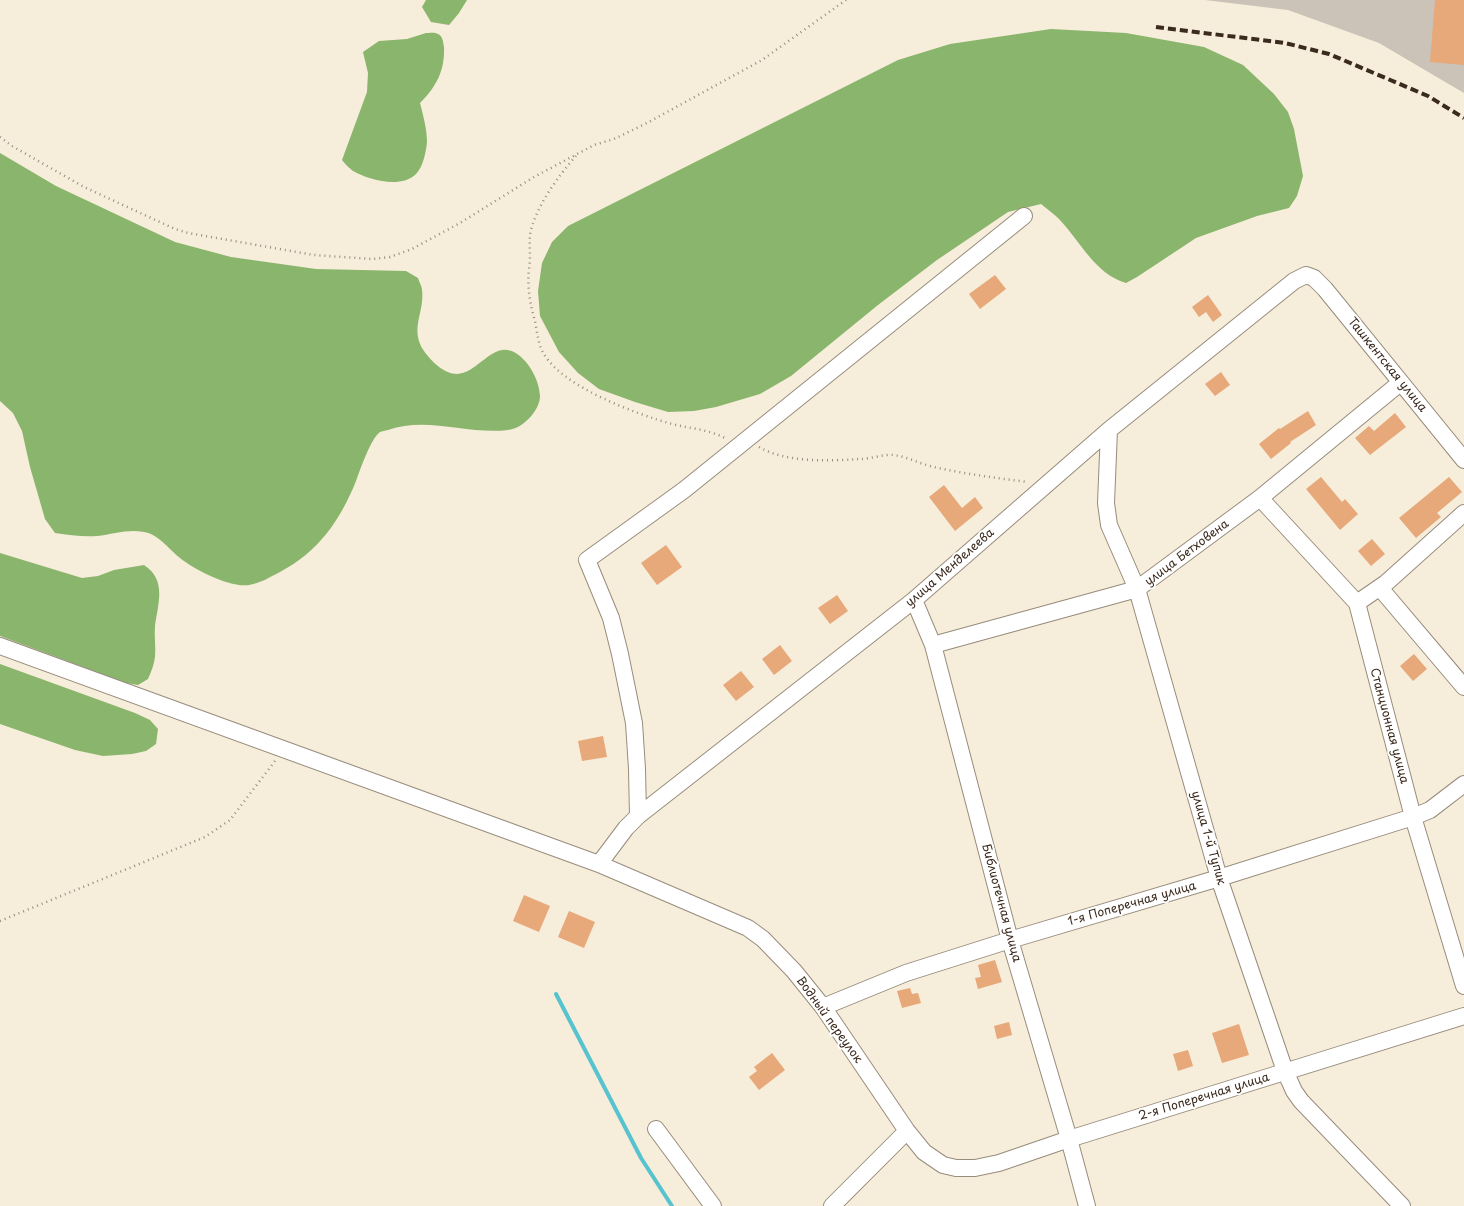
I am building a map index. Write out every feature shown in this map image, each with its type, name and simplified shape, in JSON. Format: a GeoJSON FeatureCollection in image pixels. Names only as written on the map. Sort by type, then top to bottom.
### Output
{"type":"FeatureCollection","features":[{"type":"Feature","properties":{"kind":"street"},"geometry":{"type":"LineString","coordinates":[[638,816],[638,769],[634,723],[611,618],[587,560],[684,490],[1024,216]]}},
{"type":"Feature","properties":{"kind":"street","name":"Ташкентская улица"},"geometry":{"type":"LineString","coordinates":[[1306,275],[1314,278],[1325,289],[1464,460]]}},
{"type":"Feature","properties":{"kind":"street","name":"улица Менделеева"},"geometry":{"type":"LineString","coordinates":[[599,864],[626,828],[638,816],[914,600],[1109,430],[1294,281],[1306,275]]}},
{"type":"Feature","properties":{"kind":"street","name":"улица Бетховена"},"geometry":{"type":"LineString","coordinates":[[933,645],[1137,590],[1260,498],[1400,382]]}},
{"type":"Feature","properties":{"kind":"street","name":"улица 1-й Тупик"},"geometry":{"type":"LineString","coordinates":[[1109,430],[1107,514],[1109,525],[1137,590],[1219,878],[1285,1071],[1301,1101],[1402,1206]]}},
{"type":"Feature","properties":{"kind":"street","name":"Станционная улица"},"geometry":{"type":"LineString","coordinates":[[1260,498],[1357,603],[1413,817],[1464,986]]}},
{"type":"Feature","properties":{"kind":"street"},"geometry":{"type":"LineString","coordinates":[[1357,603],[1380,588],[1464,513]]}},
{"type":"Feature","properties":{"kind":"street"},"geometry":{"type":"LineString","coordinates":[[1380,588],[1464,687]]}},
{"type":"Feature","properties":{"kind":"street","name":"Библиотечная улица"},"geometry":{"type":"LineString","coordinates":[[914,600],[933,645],[1010,940],[1087,1206]]}},
{"type":"Feature","properties":{"kind":"street","name":"Водный переулок"},"geometry":{"type":"LineString","coordinates":[[0,646],[599,864],[748,928],[763,939],[794,971],[823,1007],[907,1131],[924,1152],[943,1165]]}},
{"type":"Feature","properties":{"kind":"street","name":"1-я Поперечная улица"},"geometry":{"type":"LineString","coordinates":[[823,1007],[906,973],[1413,817],[1430,810],[1464,784]]}},
{"type":"Feature","properties":{"kind":"street","name":"2-я Поперечная улица"},"geometry":{"type":"LineString","coordinates":[[943,1165],[956,1168],[975,1168],[999,1163],[1069,1139],[1464,1016]]}},
{"type":"Feature","properties":{"kind":"street"},"geometry":{"type":"LineString","coordinates":[[656,1129],[713,1206]]}},
{"type":"Feature","properties":{"kind":"street"},"geometry":{"type":"LineString","coordinates":[[832,1206],[907,1131]]}},
{"type":"Feature","properties":{"kind":"path"},"geometry":{"type":"LineString","coordinates":[[0,137],[12,146],[84,187],[175,229],[188,233],[314,255],[372,259],[390,257],[412,249],[498,200],[534,177],[594,145],[614,139],[647,123],[762,60],[846,0]]}},
{"type":"Feature","properties":{"kind":"path"},"geometry":{"type":"LineString","coordinates":[[578,154],[566,167],[536,216],[529,246],[528,282],[531,306],[543,353],[555,368],[592,392],[639,413],[674,424],[713,432],[790,458],[861,459],[891,455],[909,458],[926,465],[974,476],[1047,484]]}},
{"type":"Feature","properties":{"kind":"path"},"geometry":{"type":"LineString","coordinates":[[0,921],[205,837],[230,820],[284,750]]}},
{"type":"Feature","properties":{"kind":"shaded area"},"geometry":{"type":"Polygon","coordinates":[[[1205,0],[1464,0],[1464,93],[1379,43],[1288,10],[1205,0]]]}},
{"type":"Feature","properties":{"kind":"green space"},"geometry":{"type":"Polygon","coordinates":[[[426,0],[467,0],[449,25],[431,22],[422,7],[426,0]]]}},
{"type":"Feature","properties":{"kind":"green space"},"geometry":{"type":"Polygon","coordinates":[[[1051,29],[1126,33],[1204,47],[1243,65],[1274,94],[1288,112],[1294,129],[1303,176],[1297,196],[1289,208],[1257,216],[1196,238],[1126,283],[1115,279],[1097,265],[1059,219],[1041,204],[1008,212],[937,260],[791,376],[760,394],[716,407],[694,411],[668,412],[635,402],[599,389],[578,373],[559,352],[540,316],[538,291],[542,263],[552,242],[568,226],[898,60],[950,44],[1051,29]]]}},
{"type":"Feature","properties":{"kind":"green space"},"geometry":{"type":"Polygon","coordinates":[[[426,33],[435,33],[441,36],[444,56],[441,71],[435,85],[420,103],[426,127],[427,142],[421,167],[410,179],[394,182],[376,180],[353,171],[342,160],[367,92],[368,73],[363,52],[379,41],[407,39],[426,33]]]}},
{"type":"Feature","properties":{"kind":"green space"},"geometry":{"type":"Polygon","coordinates":[[[0,153],[56,186],[175,242],[231,257],[316,269],[406,271],[418,278],[422,287],[418,335],[424,351],[430,359],[447,372],[457,374],[466,372],[498,351],[507,350],[516,353],[526,362],[536,378],[540,396],[537,408],[524,423],[508,430],[493,431],[418,425],[403,426],[380,432],[370,447],[343,509],[317,545],[294,564],[269,578],[253,584],[232,584],[203,573],[180,558],[155,536],[144,532],[131,531],[97,536],[55,533],[45,519],[22,431],[13,413],[0,401],[0,153]]]}},
{"type":"Feature","properties":{"kind":"green space"},"geometry":{"type":"Polygon","coordinates":[[[0,553],[82,578],[144,565],[156,578],[159,593],[155,626],[155,657],[148,679],[138,685],[126,683],[0,636],[0,553]]]}},
{"type":"Feature","properties":{"kind":"green space"},"geometry":{"type":"Polygon","coordinates":[[[0,664],[150,720],[158,729],[156,744],[146,751],[103,756],[75,750],[0,724],[0,664]]]}},
{"type":"Feature","properties":{"kind":"building"},"geometry":{"type":"Polygon","coordinates":[[[1435,0],[1464,0],[1464,65],[1430,62],[1435,0]]]}},
{"type":"Feature","properties":{"kind":"building"},"geometry":{"type":"Polygon","coordinates":[[[995,275],[1006,289],[980,309],[969,294],[995,275]]]}},
{"type":"Feature","properties":{"kind":"building"},"geometry":{"type":"Polygon","coordinates":[[[1208,295],[1222,315],[1213,322],[1206,312],[1199,317],[1192,307],[1208,295]]]}},
{"type":"Feature","properties":{"kind":"building"},"geometry":{"type":"Polygon","coordinates":[[[1221,372],[1230,385],[1215,396],[1205,384],[1221,372]]]}},
{"type":"Feature","properties":{"kind":"building"},"geometry":{"type":"Polygon","coordinates":[[[1308,411],[1316,425],[1290,442],[1271,459],[1259,444],[1279,428],[1308,411]]]}},
{"type":"Feature","properties":{"kind":"building"},"geometry":{"type":"Polygon","coordinates":[[[1395,413],[1406,427],[1370,455],[1355,438],[1369,426],[1374,431],[1395,413]]]}},
{"type":"Feature","properties":{"kind":"building"},"geometry":{"type":"Polygon","coordinates":[[[1321,477],[1342,502],[1345,499],[1358,514],[1340,530],[1306,489],[1321,477]]]}},
{"type":"Feature","properties":{"kind":"building"},"geometry":{"type":"Polygon","coordinates":[[[1449,477],[1462,492],[1437,513],[1441,517],[1416,538],[1399,518],[1449,477]]]}},
{"type":"Feature","properties":{"kind":"building"},"geometry":{"type":"Polygon","coordinates":[[[944,485],[962,508],[975,497],[983,508],[955,531],[929,497],[944,485]]]}},
{"type":"Feature","properties":{"kind":"building"},"geometry":{"type":"Polygon","coordinates":[[[1372,539],[1385,554],[1371,566],[1358,551],[1372,539]]]}},
{"type":"Feature","properties":{"kind":"building"},"geometry":{"type":"Polygon","coordinates":[[[666,545],[682,567],[657,585],[641,563],[666,545]]]}},
{"type":"Feature","properties":{"kind":"building"},"geometry":{"type":"Polygon","coordinates":[[[837,595],[848,611],[830,624],[818,608],[837,595]]]}},
{"type":"Feature","properties":{"kind":"building"},"geometry":{"type":"Polygon","coordinates":[[[780,645],[792,661],[774,675],[762,659],[780,645]]]}},
{"type":"Feature","properties":{"kind":"building"},"geometry":{"type":"Polygon","coordinates":[[[1414,654],[1427,669],[1413,681],[1400,666],[1414,654]]]}},
{"type":"Feature","properties":{"kind":"building"},"geometry":{"type":"Polygon","coordinates":[[[741,671],[754,687],[736,701],[723,685],[741,671]]]}},
{"type":"Feature","properties":{"kind":"building"},"geometry":{"type":"Polygon","coordinates":[[[603,736],[607,757],[582,761],[578,741],[603,736]]]}},
{"type":"Feature","properties":{"kind":"building"},"geometry":{"type":"Polygon","coordinates":[[[524,895],[550,906],[539,932],[513,921],[524,895]]]}},
{"type":"Feature","properties":{"kind":"building"},"geometry":{"type":"Polygon","coordinates":[[[569,911],[595,922],[584,948],[558,937],[569,911]]]}},
{"type":"Feature","properties":{"kind":"building"},"geometry":{"type":"Polygon","coordinates":[[[995,960],[1002,982],[978,989],[975,978],[981,977],[978,965],[995,960]]]}},
{"type":"Feature","properties":{"kind":"building"},"geometry":{"type":"Polygon","coordinates":[[[910,988],[912,994],[918,993],[921,1003],[902,1008],[897,991],[910,988]]]}},
{"type":"Feature","properties":{"kind":"building"},"geometry":{"type":"Polygon","coordinates":[[[1009,1022],[1012,1035],[997,1039],[994,1026],[1009,1022]]]}},
{"type":"Feature","properties":{"kind":"building"},"geometry":{"type":"Polygon","coordinates":[[[1239,1024],[1249,1055],[1222,1063],[1212,1033],[1239,1024]]]}},
{"type":"Feature","properties":{"kind":"building"},"geometry":{"type":"Polygon","coordinates":[[[1188,1050],[1193,1066],[1178,1071],[1173,1054],[1188,1050]]]}},
{"type":"Feature","properties":{"kind":"building"},"geometry":{"type":"Polygon","coordinates":[[[772,1053],[785,1070],[759,1090],[749,1077],[757,1071],[754,1067],[772,1053]]]}},
{"type":"Feature","properties":{"kind":"waterway"},"geometry":{"type":"LineString","coordinates":[[556,994],[641,1158],[672,1206]]}},
{"type":"Feature","properties":{"kind":"railway"},"geometry":{"type":"LineString","coordinates":[[1156,27],[1285,43],[1329,54],[1428,96],[1464,118]]}}]}
